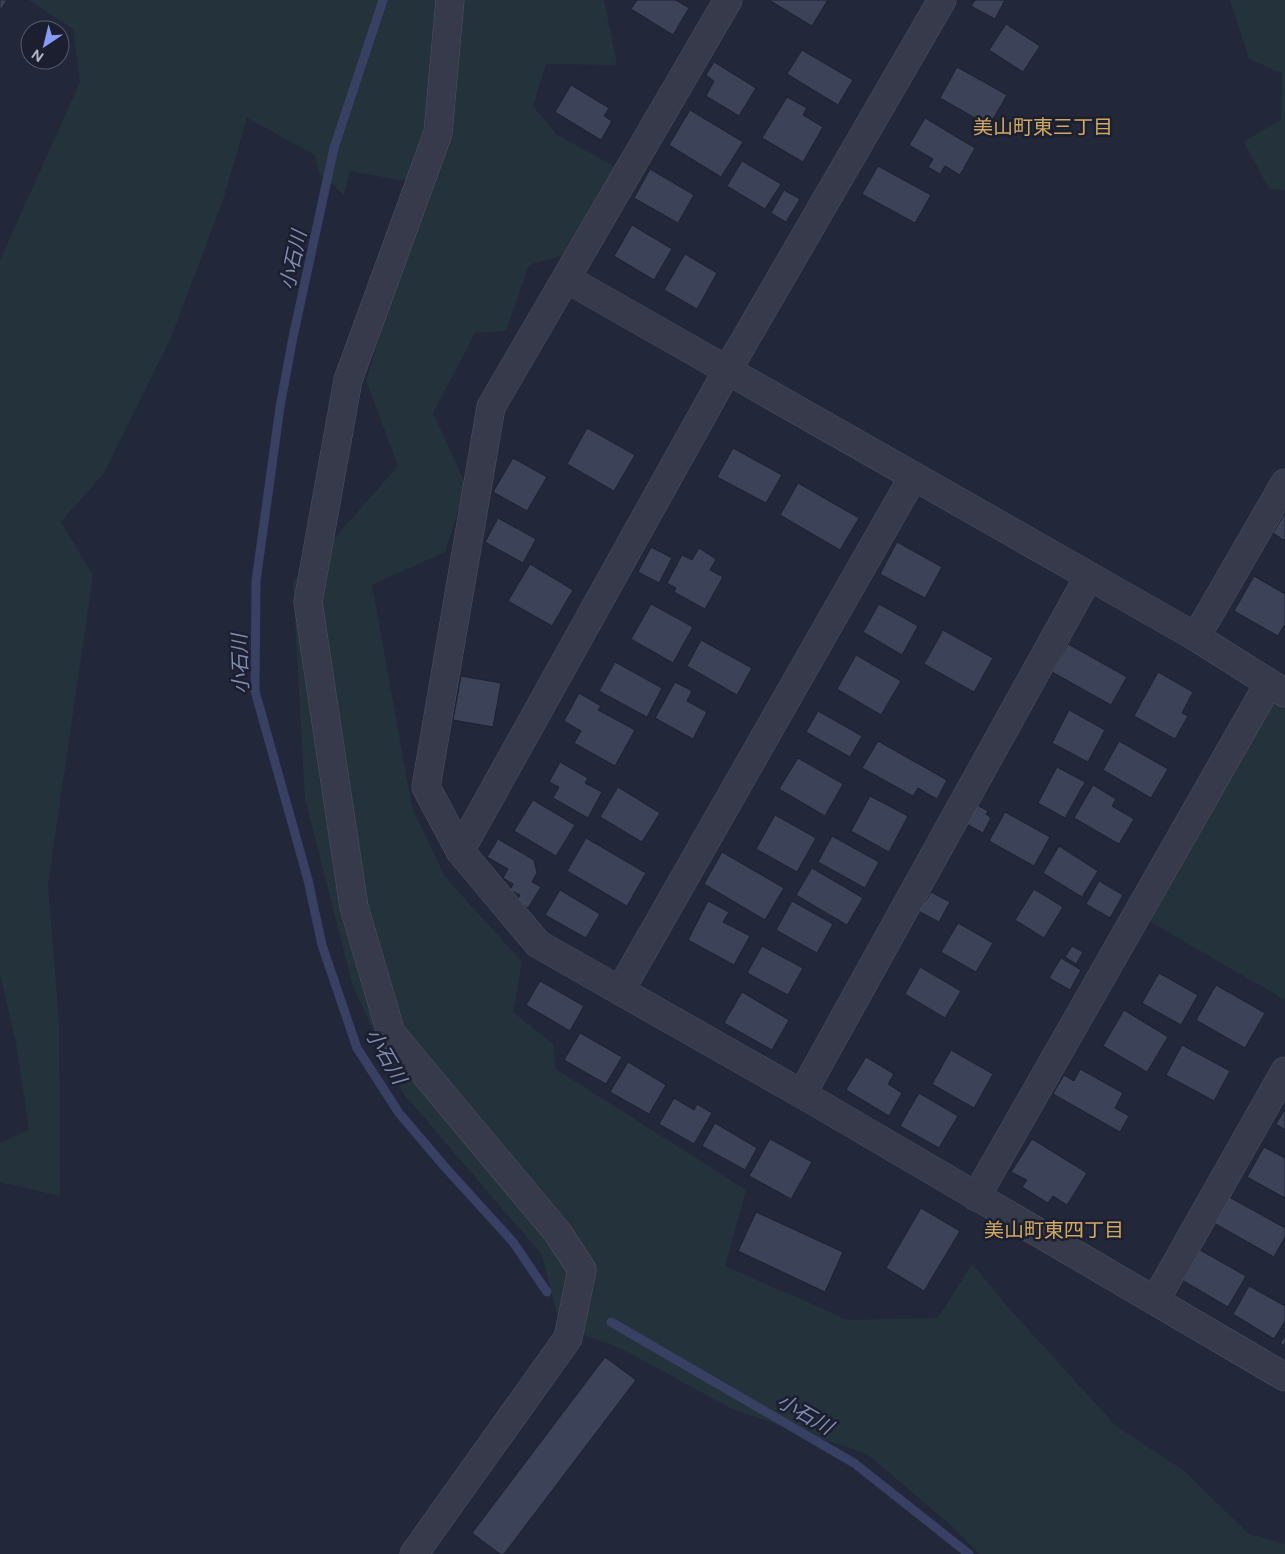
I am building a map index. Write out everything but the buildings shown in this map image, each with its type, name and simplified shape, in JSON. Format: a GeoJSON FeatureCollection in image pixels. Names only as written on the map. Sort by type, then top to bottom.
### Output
{"type":"FeatureCollection","features":[{"type":"Feature","properties":{"kind":"street"},"geometry":{"type":"LineString","coordinates":[[414,1554],[568,1338],[582,1270],[558,1233],[391,1033],[354,907],[308,602],[348,380],[438,133],[450,0]]}},
{"type":"Feature","properties":{"kind":"street"},"geometry":{"type":"LineString","coordinates":[[728,0],[491,407],[426,787],[460,851],[538,944],[802,1094],[1285,1377]]}},
{"type":"Feature","properties":{"kind":"street"},"geometry":{"type":"LineString","coordinates":[[460,851],[728,371],[942,0]]}},
{"type":"Feature","properties":{"kind":"street"},"geometry":{"type":"LineString","coordinates":[[567,279],[1196,637],[1277,688],[976,1197]]}},
{"type":"Feature","properties":{"kind":"street"},"geometry":{"type":"LineString","coordinates":[[620,991],[913,477]]}},
{"type":"Feature","properties":{"kind":"street"},"geometry":{"type":"LineString","coordinates":[[1196,637],[1285,482]]}},
{"type":"Feature","properties":{"kind":"street"},"geometry":{"type":"LineString","coordinates":[[802,1094],[1089,576]]}},
{"type":"Feature","properties":{"kind":"street"},"geometry":{"type":"LineString","coordinates":[[1155,1301],[1285,1071]]}},
{"type":"Feature","properties":{"kind":"shaded area"},"geometry":{"type":"Polygon","coordinates":[[[29,0],[604,0],[617,65],[546,64],[533,106],[556,134],[619,169],[570,253],[529,265],[506,331],[475,333],[433,413],[466,485],[445,552],[372,585],[412,807],[445,877],[522,962],[513,1012],[553,1044],[556,1069],[746,1190],[725,1266],[848,1320],[938,1318],[972,1264],[1006,1305],[1115,1425],[1183,1470],[1249,1534],[1285,1544],[1285,1554],[979,1554],[953,1527],[867,1454],[732,1409],[622,1349],[560,1326],[542,1255],[403,1093],[353,987],[305,799],[293,581],[341,531],[398,466],[366,381],[406,250],[434,177],[399,180],[350,171],[344,195],[319,173],[315,155],[247,118],[223,200],[171,338],[104,473],[61,522],[93,575],[48,885],[59,1021],[60,1196],[0,1182],[0,1143],[29,1130],[16,1043],[0,974],[0,260],[80,82],[73,29],[70,27],[70,20],[59,20],[29,0]]]}},
{"type":"Feature","properties":{"kind":"shaded area"},"geometry":{"type":"Polygon","coordinates":[[[1230,0],[1285,0],[1285,190],[1269,189],[1244,142],[1281,120],[1282,73],[1249,59],[1230,0]]]}},
{"type":"Feature","properties":{"kind":"shaded area"},"geometry":{"type":"Polygon","coordinates":[[[1269,683],[1285,693],[1285,1000],[1137,914],[1269,683]]]}},
{"type":"Feature","properties":{"kind":"waterway","name":"小石川"},"geometry":{"type":"LineString","coordinates":[[383,0],[334,148],[293,337],[280,407],[256,581],[255,691],[308,880],[322,945],[357,1048],[399,1113],[513,1242],[547,1292]]}},
{"type":"Feature","properties":{"kind":"waterway","name":"小石川"},"geometry":{"type":"LineString","coordinates":[[611,1322],[854,1463],[969,1554]]}},
{"type":"Feature","properties":{"kind":"district","name":"美山町東三丁目"},"geometry":{"type":"Point","coordinates":[1043,127]}},
{"type":"Feature","properties":{"kind":"district","name":"美山町東四丁目"},"geometry":{"type":"Point","coordinates":[1054,1230]}}]}
